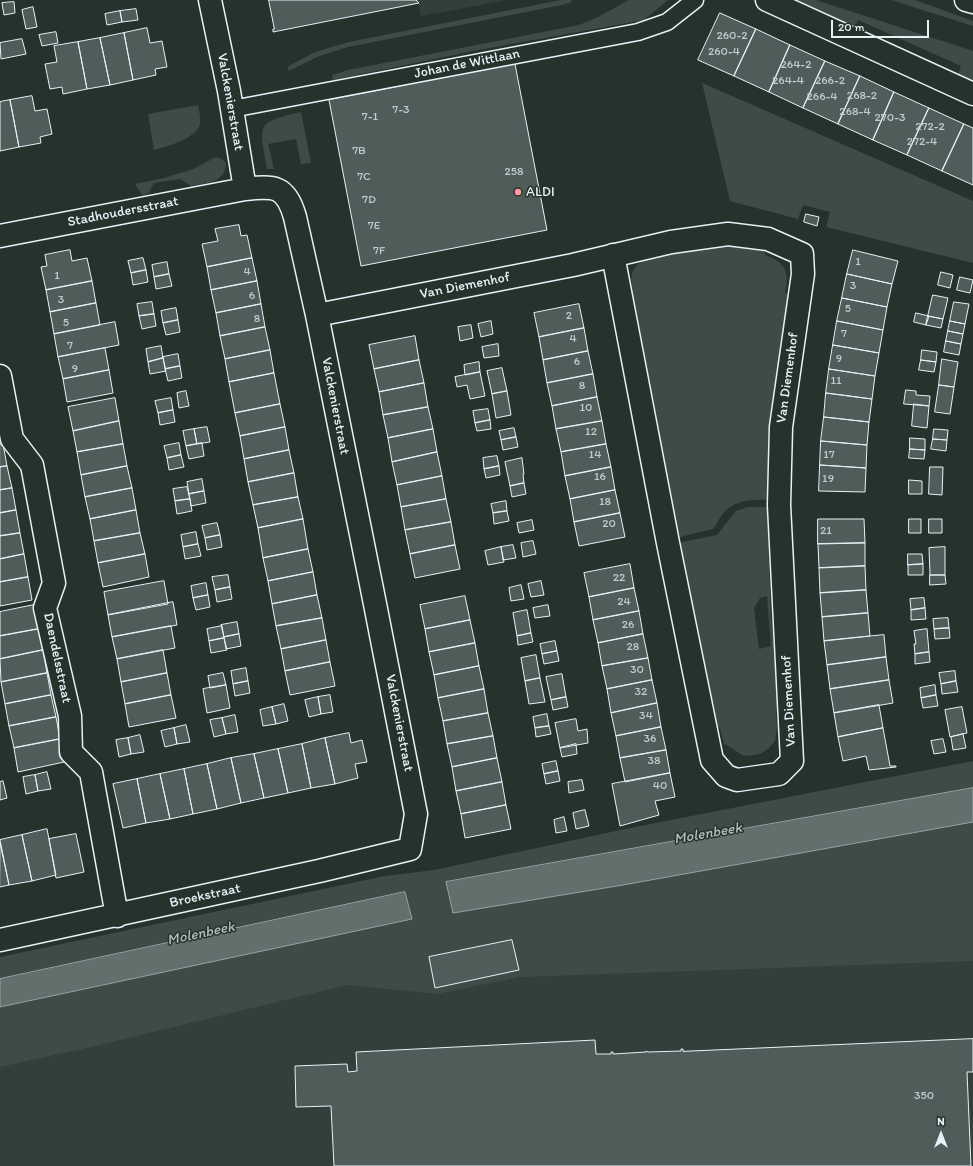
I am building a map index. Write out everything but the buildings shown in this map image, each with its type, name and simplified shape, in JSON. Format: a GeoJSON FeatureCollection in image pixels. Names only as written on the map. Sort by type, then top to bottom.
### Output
{"type":"FeatureCollection","features":[{"type":"Feature","properties":{"kind":"street","name":"Valckenierstraat"},"geometry":{"type":"LineString","coordinates":[[210,0],[232,109],[245,189],[267,187],[277,189],[286,195],[292,206],[317,315],[376,604],[416,814],[410,849]]}},
{"type":"Feature","properties":{"kind":"street"},"geometry":{"type":"LineString","coordinates":[[767,0],[973,94]]}},
{"type":"Feature","properties":{"kind":"street"},"geometry":{"type":"LineString","coordinates":[[966,0],[973,2]]}},
{"type":"Feature","properties":{"kind":"street","name":"Stadhoudersstraat"},"geometry":{"type":"LineString","coordinates":[[0,236],[245,189]]}},
{"type":"Feature","properties":{"kind":"street","name":"Van Diemenhof"},"geometry":{"type":"LineString","coordinates":[[317,315],[573,265],[613,255],[671,242],[728,234],[768,239],[802,254],[803,274],[781,427],[778,514],[792,761],[779,774],[737,780],[726,776],[712,760],[668,543],[613,255]]}},
{"type":"Feature","properties":{"kind":"street","name":"Daendelsstraat"},"geometry":{"type":"LineString","coordinates":[[0,376],[12,439],[32,466],[54,583],[45,608],[70,716],[71,752],[91,772],[117,916]]}},
{"type":"Feature","properties":{"kind":"street","name":"Broekstraat"},"geometry":{"type":"LineString","coordinates":[[0,940],[117,916],[410,849]]}},
{"type":"Feature","properties":{"kind":"lane","name":"Johan de Wittlaan"},"geometry":{"type":"LineString","coordinates":[[232,109],[638,32],[667,22],[695,0]]}},
{"type":"Feature","properties":{"kind":"shaded area"},"geometry":{"type":"Polygon","coordinates":[[[416,0],[508,0],[421,16],[418,1],[416,0]]]}},
{"type":"Feature","properties":{"kind":"shaded area"},"geometry":{"type":"Polygon","coordinates":[[[561,0],[571,0],[572,2],[348,47],[317,57],[289,71],[287,67],[315,52],[349,42],[561,0]]]}},
{"type":"Feature","properties":{"kind":"shaded area"},"geometry":{"type":"Polygon","coordinates":[[[629,0],[668,0],[644,20],[473,51],[333,80],[332,75],[348,70],[579,25],[598,17],[629,0]]]}},
{"type":"Feature","properties":{"kind":"shaded area"},"geometry":{"type":"Polygon","coordinates":[[[796,0],[816,0],[973,51],[973,80],[958,75],[961,66],[858,20],[855,28],[796,0]]]}},
{"type":"Feature","properties":{"kind":"shaded area"},"geometry":{"type":"Polygon","coordinates":[[[891,0],[915,0],[973,21],[973,26],[891,0]]]}},
{"type":"Feature","properties":{"kind":"shaded area"},"geometry":{"type":"Polygon","coordinates":[[[702,83],[973,201],[973,263],[826,227],[830,212],[803,205],[798,219],[730,201],[702,83]]]}},
{"type":"Feature","properties":{"kind":"shaded area"},"geometry":{"type":"Polygon","coordinates":[[[198,105],[200,124],[193,134],[181,141],[154,150],[148,114],[198,105]]]}},
{"type":"Feature","properties":{"kind":"shaded area"},"geometry":{"type":"Polygon","coordinates":[[[301,112],[311,163],[301,164],[296,139],[268,144],[274,169],[267,169],[262,134],[264,128],[268,123],[275,119],[301,112]]]}},
{"type":"Feature","properties":{"kind":"shaded area"},"geometry":{"type":"Polygon","coordinates":[[[216,157],[222,159],[226,163],[225,170],[223,175],[209,183],[191,186],[180,179],[154,183],[148,194],[142,195],[135,184],[164,178],[193,169],[216,157]]]}},
{"type":"Feature","properties":{"kind":"shaded area"},"geometry":{"type":"Polygon","coordinates":[[[722,242],[765,249],[765,255],[778,261],[785,269],[787,279],[785,293],[789,294],[788,304],[777,376],[770,437],[768,500],[741,502],[724,512],[713,529],[676,538],[630,289],[633,289],[631,278],[637,265],[652,258],[652,255],[722,242]]]}},
{"type":"Feature","properties":{"kind":"shaded area"},"geometry":{"type":"Polygon","coordinates":[[[748,507],[767,507],[771,619],[779,689],[775,741],[769,748],[760,754],[748,756],[742,755],[724,744],[720,728],[714,725],[678,543],[717,535],[736,511],[748,507]],[[767,596],[760,598],[754,608],[759,649],[771,646],[767,596]]]}},
{"type":"Feature","properties":{"kind":"shaded area"},"geometry":{"type":"Polygon","coordinates":[[[973,761],[973,788],[446,882],[453,913],[623,885],[973,822],[973,961],[520,977],[437,994],[347,985],[91,1047],[0,1067],[0,1007],[411,919],[405,892],[0,979],[0,957],[385,876],[434,870],[630,828],[973,761]]]}},
{"type":"Feature","properties":{"kind":"shaded area"},"geometry":{"type":"Polygon","coordinates":[[[973,788],[973,822],[623,885],[453,913],[446,882],[973,788]]]}},
{"type":"Feature","properties":{"kind":"shaded area"},"geometry":{"type":"Polygon","coordinates":[[[405,892],[412,919],[0,1007],[0,979],[405,892]]]}},
{"type":"Feature","properties":{"kind":"shaded area"},"geometry":{"type":"Polygon","coordinates":[[[579,934],[973,940],[973,1166],[0,1166],[0,1049],[579,934]]]}},
{"type":"Feature","properties":{"kind":"place","name":"ALDI"},"geometry":{"type":"Point","coordinates":[518,192]}},
{"type":"Feature","properties":{"kind":"water label","name":"Molenbeek"},"geometry":{"type":"Point","coordinates":[708,834]}},
{"type":"Feature","properties":{"kind":"water label","name":"Molenbeek"},"geometry":{"type":"Point","coordinates":[201,934]}}]}
